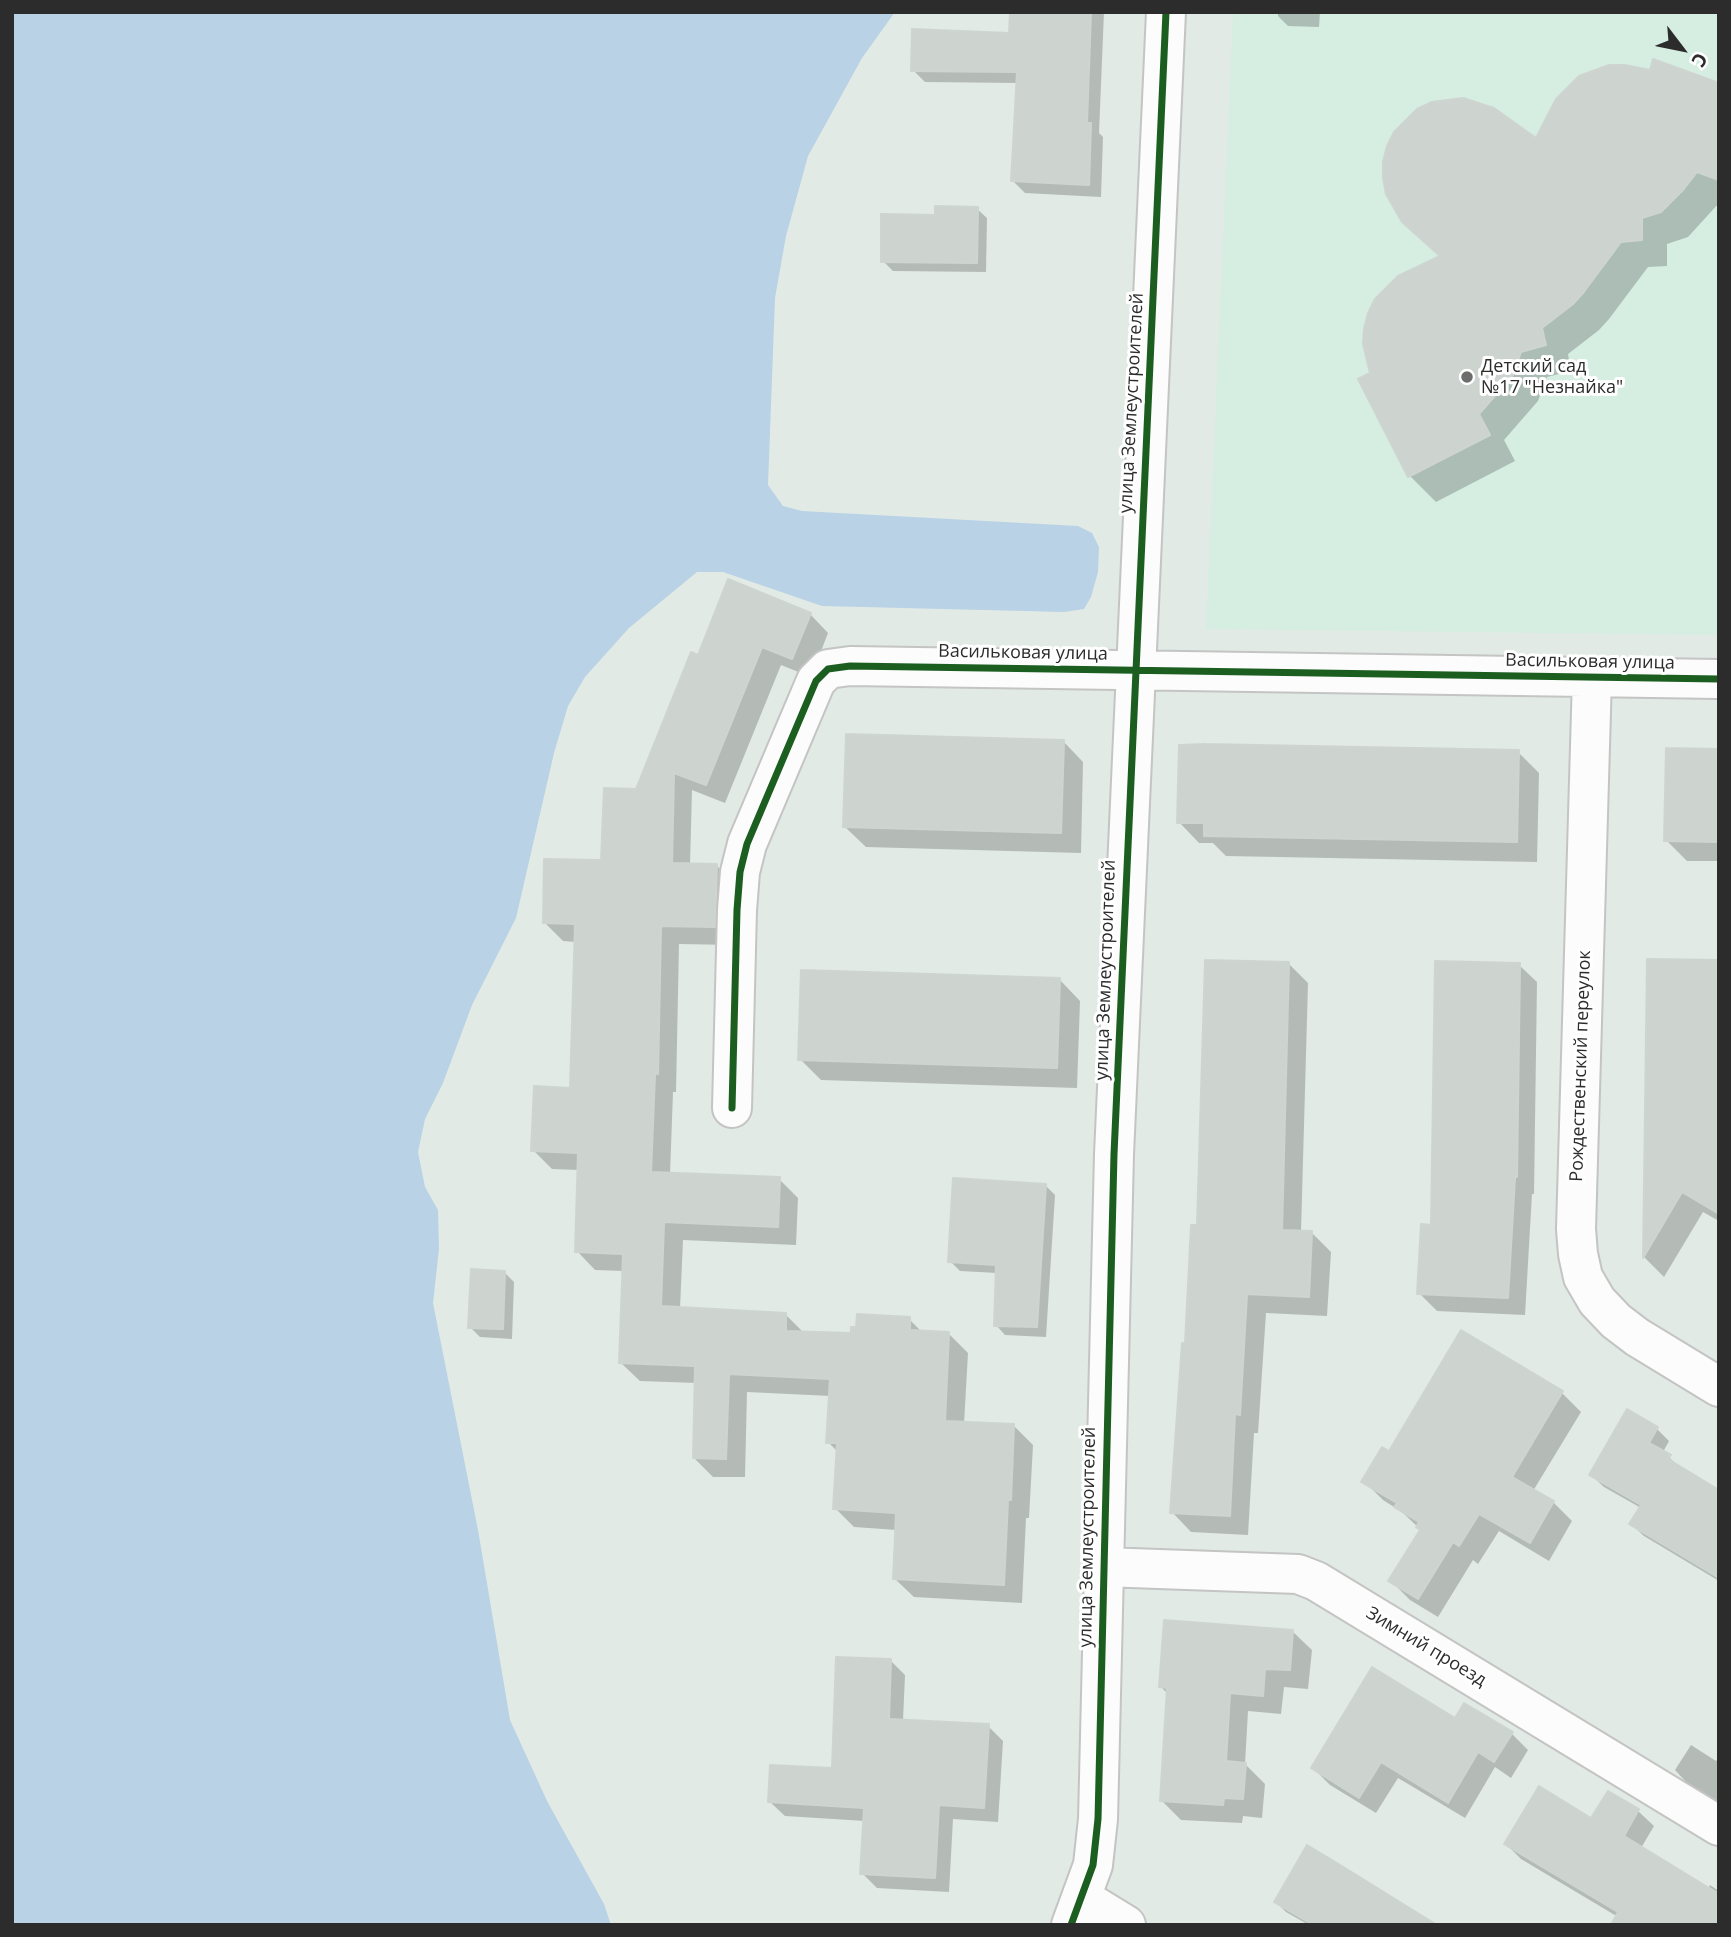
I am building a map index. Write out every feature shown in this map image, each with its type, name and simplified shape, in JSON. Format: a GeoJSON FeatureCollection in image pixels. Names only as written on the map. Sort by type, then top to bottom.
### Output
{"type":"FeatureCollection","features":[{"type":"Feature","properties":{"kind":"street","name":"улица Землеустроителей"},"geometry":{"type":"LineString","coordinates":[[1076,1912],[1093,1865],[1098,1819],[1114,1154],[1167,12]]}},
{"type":"Feature","properties":{"kind":"street","name":"Васильковая улица"},"geometry":{"type":"LineString","coordinates":[[732,1108],[740,872],[747,844],[816,681],[828,668],[850,666],[1719,680]]}},
{"type":"Feature","properties":{"kind":"street","name":"Рождественский переулок"},"geometry":{"type":"LineString","coordinates":[[1592,677],[1576,1229],[1578,1254],[1583,1277],[1597,1301],[1616,1321],[1637,1337],[1719,1387]]}},
{"type":"Feature","properties":{"kind":"street","name":"Зимний проезд"},"geometry":{"type":"LineString","coordinates":[[1103,1567],[1298,1574],[1316,1581],[1719,1826]]}},
{"type":"Feature","properties":{"kind":"street"},"geometry":{"type":"LineString","coordinates":[[1076,1912],[1126,1925]]}},
{"type":"Feature","properties":{"kind":"shaded area"},"geometry":{"type":"Polygon","coordinates":[[[12,12],[895,12],[862,58],[808,156],[786,236],[775,298],[768,485],[783,506],[802,511],[1078,526],[1092,533],[1099,547],[1098,572],[1091,597],[1084,609],[1064,612],[822,606],[723,572],[697,572],[629,628],[585,677],[568,706],[554,753],[516,918],[472,1005],[443,1083],[425,1119],[418,1152],[425,1187],[438,1210],[439,1249],[433,1303],[478,1530],[510,1720],[547,1801],[604,1904],[611,1925],[12,1925],[12,12]]]}},
{"type":"Feature","properties":{"kind":"shaded area","name":"Детский сад №17 \"Незнайка\""},"geometry":{"type":"Polygon","coordinates":[[[1233,12],[1719,12],[1719,635],[1206,629],[1233,12]]]}},
{"type":"Feature","properties":{"kind":"building"},"geometry":{"type":"Polygon","coordinates":[[[1010,12],[1091,12],[1087,123],[1091,123],[1089,185],[1011,181],[1017,72],[911,71],[912,29],[1009,33],[1010,12]]]}},
{"type":"Feature","properties":{"kind":"building"},"geometry":{"type":"Polygon","coordinates":[[[1653,59],[1719,83],[1719,180],[1697,172],[1661,212],[1642,218],[1642,240],[1621,242],[1573,304],[1542,328],[1546,345],[1521,352],[1513,375],[1479,414],[1490,435],[1408,477],[1358,379],[1370,373],[1363,344],[1364,329],[1375,299],[1398,276],[1440,256],[1402,222],[1386,194],[1383,162],[1394,132],[1417,109],[1432,102],[1463,98],[1494,108],[1536,138],[1556,99],[1579,76],[1609,65],[1650,70],[1653,59]]]}},
{"type":"Feature","properties":{"kind":"building"},"geometry":{"type":"Polygon","coordinates":[[[935,206],[978,207],[977,263],[881,262],[881,214],[935,215],[935,206]]]}},
{"type":"Feature","properties":{"kind":"building"},"geometry":{"type":"Polygon","coordinates":[[[728,579],[811,613],[792,659],[762,647],[706,785],[674,773],[672,863],[717,864],[715,927],[661,926],[658,1074],[655,1074],[651,1172],[780,1177],[778,1227],[664,1222],[661,1306],[786,1313],[786,1331],[851,1333],[851,1327],[856,1327],[857,1314],[910,1317],[910,1330],[949,1332],[945,1421],[1014,1424],[1004,1585],[893,1579],[896,1513],[833,1509],[837,1443],[826,1443],[830,1379],[729,1374],[726,1459],[693,1458],[695,1366],[619,1363],[623,1254],[575,1252],[578,1153],[531,1151],[534,1086],[570,1088],[575,924],[543,923],[544,859],[601,860],[604,788],[636,789],[691,652],[698,655],[728,579]]]}},
{"type":"Feature","properties":{"kind":"building"},"geometry":{"type":"Polygon","coordinates":[[[846,734],[1064,740],[1061,833],[843,827],[846,734]]]}},
{"type":"Feature","properties":{"kind":"building"},"geometry":{"type":"Polygon","coordinates":[[[1179,745],[1519,750],[1517,842],[1204,836],[1204,823],[1177,823],[1179,745]]]}},
{"type":"Feature","properties":{"kind":"building"},"geometry":{"type":"Polygon","coordinates":[[[1666,748],[1719,749],[1719,842],[1664,841],[1666,748]]]}},
{"type":"Feature","properties":{"kind":"building"},"geometry":{"type":"Polygon","coordinates":[[[1647,959],[1719,960],[1719,1214],[1682,1192],[1643,1258],[1647,959]]]}},
{"type":"Feature","properties":{"kind":"building"},"geometry":{"type":"Polygon","coordinates":[[[1205,960],[1289,962],[1282,1230],[1312,1231],[1309,1297],[1247,1294],[1240,1415],[1235,1414],[1230,1516],[1170,1513],[1182,1343],[1185,1343],[1191,1225],[1197,1225],[1205,960]]]}},
{"type":"Feature","properties":{"kind":"building"},"geometry":{"type":"Polygon","coordinates":[[[1435,961],[1520,963],[1517,1177],[1508,1298],[1417,1294],[1421,1224],[1431,1225],[1435,961]]]}},
{"type":"Feature","properties":{"kind":"building"},"geometry":{"type":"Polygon","coordinates":[[[801,970],[1060,978],[1057,1068],[798,1060],[801,970]]]}},
{"type":"Feature","properties":{"kind":"building"},"geometry":{"type":"Polygon","coordinates":[[[953,1178],[1046,1184],[1037,1327],[994,1326],[996,1265],[948,1262],[953,1178]]]}},
{"type":"Feature","properties":{"kind":"building"},"geometry":{"type":"Polygon","coordinates":[[[471,1269],[505,1271],[503,1329],[468,1328],[471,1269]]]}},
{"type":"Feature","properties":{"kind":"building"},"geometry":{"type":"Polygon","coordinates":[[[1461,1330],[1563,1391],[1512,1477],[1554,1501],[1530,1543],[1479,1514],[1459,1546],[1453,1542],[1418,1599],[1388,1581],[1420,1530],[1416,1527],[1419,1522],[1394,1507],[1397,1503],[1361,1482],[1382,1447],[1389,1451],[1461,1330]]]}},
{"type":"Feature","properties":{"kind":"building"},"geometry":{"type":"Polygon","coordinates":[[[1627,1409],[1658,1427],[1649,1443],[1671,1455],[1668,1459],[1719,1490],[1719,1578],[1629,1524],[1641,1505],[1589,1475],[1627,1409]]]}},
{"type":"Feature","properties":{"kind":"building"},"geometry":{"type":"Polygon","coordinates":[[[1164,1620],[1293,1630],[1290,1670],[1265,1669],[1263,1696],[1230,1693],[1226,1761],[1246,1763],[1243,1799],[1224,1798],[1223,1805],[1160,1801],[1167,1688],[1159,1687],[1164,1620]]]}},
{"type":"Feature","properties":{"kind":"building"},"geometry":{"type":"Polygon","coordinates":[[[836,1657],[891,1659],[889,1719],[989,1724],[984,1808],[939,1805],[935,1878],[860,1874],[864,1808],[768,1802],[770,1765],[832,1768],[836,1657]]]}},
{"type":"Feature","properties":{"kind":"building"},"geometry":{"type":"Polygon","coordinates":[[[1372,1667],[1455,1718],[1464,1703],[1513,1732],[1494,1762],[1478,1752],[1448,1803],[1381,1762],[1359,1798],[1311,1768],[1372,1667]]]}},
{"type":"Feature","properties":{"kind":"building"},"geometry":{"type":"Polygon","coordinates":[[[1539,1786],[1591,1818],[1608,1791],[1639,1809],[1624,1836],[1719,1894],[1719,1925],[1611,1925],[1618,1912],[1504,1844],[1539,1786]]]}},
{"type":"Feature","properties":{"kind":"building"},"geometry":{"type":"Polygon","coordinates":[[[1307,1845],[1437,1925],[1313,1925],[1274,1902],[1307,1845]]]}},
{"type":"Feature","properties":{"kind":"cycle path"},"geometry":{"type":"LineString","coordinates":[[1071,1925],[1093,1865],[1098,1819],[1114,1154],[1166,12]]}},
{"type":"Feature","properties":{"kind":"cycle path"},"geometry":{"type":"LineString","coordinates":[[732,1108],[740,872],[747,844],[816,681],[828,669],[850,666],[1719,679]]}},
{"type":"Feature","properties":{"kind":"place","name":"Детский сад №17 \"Незнайка\""},"geometry":{"type":"Point","coordinates":[1467,377]}}]}
